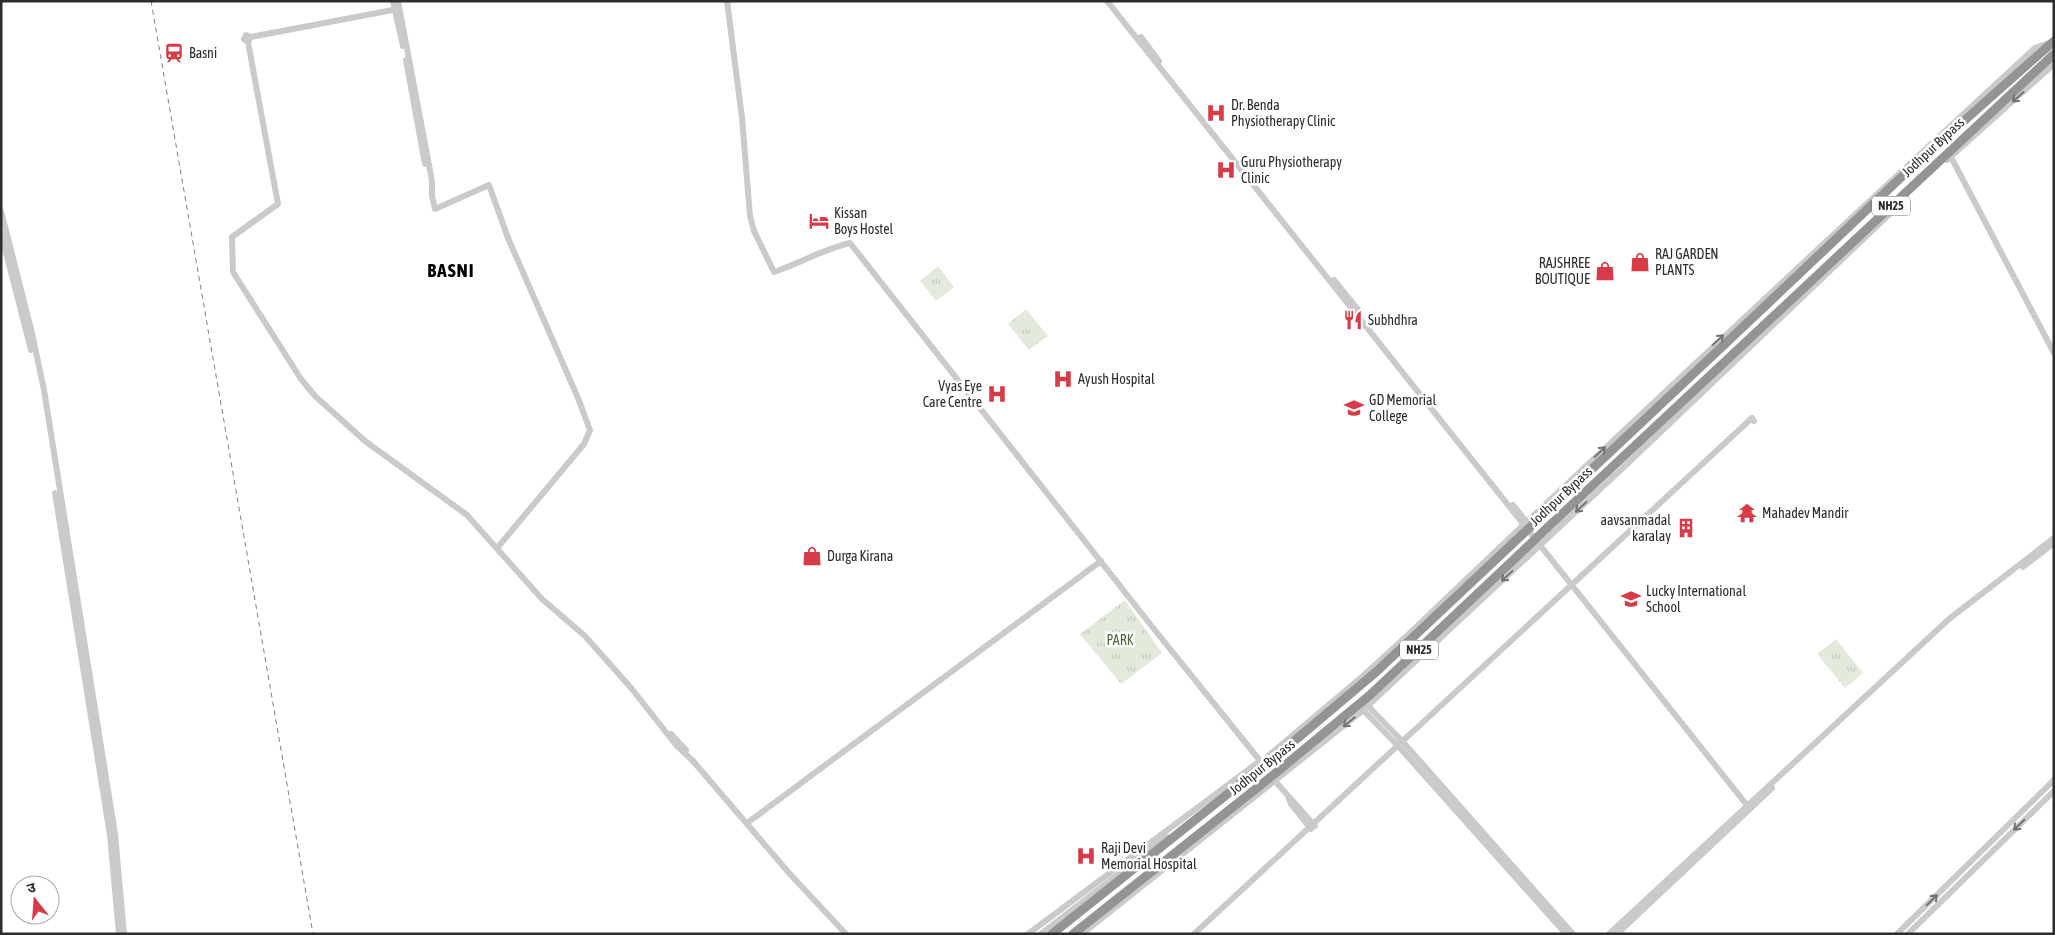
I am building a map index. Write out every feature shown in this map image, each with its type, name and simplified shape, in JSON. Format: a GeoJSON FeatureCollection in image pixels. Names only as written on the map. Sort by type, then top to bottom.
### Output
{"type":"FeatureCollection","features":[{"type":"Feature","properties":{"kind":"highway"},"geometry":{"type":"LineString","coordinates":[[1052,934],[1299,737],[1390,658],[1912,167],[2053,41]]}},
{"type":"Feature","properties":{"kind":"highway","name":"Jodhpur Bypass"},"geometry":{"type":"LineString","coordinates":[[1073,934],[1308,747],[1382,685],[1920,178],[2052,58]]}},
{"type":"Feature","properties":{"kind":"street"},"geometry":{"type":"LineString","coordinates":[[393,1],[397,9],[430,190],[433,194],[435,208],[489,185],[508,238],[578,398],[590,430],[584,444],[498,548]]}},
{"type":"Feature","properties":{"kind":"street"},"geometry":{"type":"LineString","coordinates":[[397,9],[398,1]]}},
{"type":"Feature","properties":{"kind":"street"},"geometry":{"type":"LineString","coordinates":[[727,1],[746,159],[750,216],[754,231],[774,272],[833,247],[850,243],[1261,761]]}},
{"type":"Feature","properties":{"kind":"street"},"geometry":{"type":"LineString","coordinates":[[1108,1],[1525,523]]}},
{"type":"Feature","properties":{"kind":"street"},"geometry":{"type":"LineString","coordinates":[[1112,1],[1541,544],[1751,806]]}},
{"type":"Feature","properties":{"kind":"street"},"geometry":{"type":"LineString","coordinates":[[397,9],[249,40],[278,204],[232,237],[233,272],[301,379],[315,396],[377,450],[467,515],[542,599],[585,636],[662,726],[680,742],[694,762],[789,873],[846,934]]}},
{"type":"Feature","properties":{"kind":"street"},"geometry":{"type":"LineString","coordinates":[[1041,934],[1261,761],[1364,675],[1946,128],[2035,48],[2053,41]]}},
{"type":"Feature","properties":{"kind":"street"},"geometry":{"type":"LineString","coordinates":[[1082,934],[1366,708],[1950,157],[2052,58]]}},
{"type":"Feature","properties":{"kind":"street"},"geometry":{"type":"LineString","coordinates":[[1950,157],[2054,353]]}},
{"type":"Feature","properties":{"kind":"street"},"geometry":{"type":"LineString","coordinates":[[1,211],[42,382],[114,834],[124,934]]}},
{"type":"Feature","properties":{"kind":"street"},"geometry":{"type":"LineString","coordinates":[[1,233],[36,368],[41,396],[68,580],[110,835],[119,934]]}},
{"type":"Feature","properties":{"kind":"street"},"geometry":{"type":"LineString","coordinates":[[1194,934],[1401,745],[1752,418],[1754,421],[1574,584]]}},
{"type":"Feature","properties":{"kind":"street"},"geometry":{"type":"LineString","coordinates":[[1616,934],[1950,620],[2054,538]]}},
{"type":"Feature","properties":{"kind":"street"},"geometry":{"type":"LineString","coordinates":[[1609,934],[1951,624],[2054,543]]}},
{"type":"Feature","properties":{"kind":"street"},"geometry":{"type":"LineString","coordinates":[[748,824],[1102,562]]}},
{"type":"Feature","properties":{"kind":"street"},"geometry":{"type":"LineString","coordinates":[[1366,708],[1573,934]]}},
{"type":"Feature","properties":{"kind":"street"},"geometry":{"type":"LineString","coordinates":[[1401,745],[1566,934]]}},
{"type":"Feature","properties":{"kind":"street"},"geometry":{"type":"LineString","coordinates":[[1028,934],[1261,761]]}},
{"type":"Feature","properties":{"kind":"street"},"geometry":{"type":"LineString","coordinates":[[1897,934],[2054,780]]}},
{"type":"Feature","properties":{"kind":"street"},"geometry":{"type":"LineString","coordinates":[[1275,781],[1294,800],[1312,826]]}},
{"type":"Feature","properties":{"kind":"street"},"geometry":{"type":"LineString","coordinates":[[1908,934],[2054,791]]}},
{"type":"Feature","properties":{"kind":"street"},"geometry":{"type":"LineString","coordinates":[[1198,934],[1312,826]]}},
{"type":"Feature","properties":{"kind":"green space"},"geometry":{"type":"Polygon","coordinates":[[[938,266],[954,287],[936,301],[920,281],[938,266]]]}},
{"type":"Feature","properties":{"kind":"green space"},"geometry":{"type":"Polygon","coordinates":[[[1026,309],[1048,336],[1029,350],[1008,324],[1026,309]]]}},
{"type":"Feature","properties":{"kind":"green space","name":"PARK"},"geometry":{"type":"Polygon","coordinates":[[[1125,600],[1162,653],[1121,684],[1080,634],[1125,600]]]}},
{"type":"Feature","properties":{"kind":"green space"},"geometry":{"type":"Polygon","coordinates":[[[1836,639],[1863,673],[1845,688],[1817,654],[1836,639]]]}},
{"type":"Feature","properties":{"kind":"railway"},"geometry":{"type":"LineString","coordinates":[[151,1],[313,934]]}},
{"type":"Feature","properties":{"kind":"place","name":"Basni"},"geometry":{"type":"Point","coordinates":[174,53]}},
{"type":"Feature","properties":{"kind":"place","name":"Dr. Benda Physiotherapy Clinic"},"geometry":{"type":"Point","coordinates":[1216,113]}},
{"type":"Feature","properties":{"kind":"place","name":"Guru Physiotherapy Clinic"},"geometry":{"type":"Point","coordinates":[1226,170]}},
{"type":"Feature","properties":{"kind":"place","name":"Kissan Boys Hostel"},"geometry":{"type":"Point","coordinates":[819,221]}},
{"type":"Feature","properties":{"kind":"place","name":"RAJ GARDEN PLANTS"},"geometry":{"type":"Point","coordinates":[1640,262]}},
{"type":"Feature","properties":{"kind":"place","name":"RAJSHREE BOUTIQUE"},"geometry":{"type":"Point","coordinates":[1605,271]}},
{"type":"Feature","properties":{"kind":"place","name":"Subhdhra"},"geometry":{"type":"Point","coordinates":[1353,320]}},
{"type":"Feature","properties":{"kind":"place","name":"Ayush Hospital"},"geometry":{"type":"Point","coordinates":[1063,379]}},
{"type":"Feature","properties":{"kind":"place","name":"Vyas Eye Care Centre"},"geometry":{"type":"Point","coordinates":[997,394]}},
{"type":"Feature","properties":{"kind":"place","name":"GD Memorial College"},"geometry":{"type":"Point","coordinates":[1354,408]}},
{"type":"Feature","properties":{"kind":"place","name":"Mahadev Mandir"},"geometry":{"type":"Point","coordinates":[1747,513]}},
{"type":"Feature","properties":{"kind":"place","name":"aavsanmadal karalay"},"geometry":{"type":"Point","coordinates":[1686,528]}},
{"type":"Feature","properties":{"kind":"place","name":"Durga Kirana"},"geometry":{"type":"Point","coordinates":[812,556]}},
{"type":"Feature","properties":{"kind":"place","name":"Lucky International School"},"geometry":{"type":"Point","coordinates":[1631,599]}},
{"type":"Feature","properties":{"kind":"place","name":"Raji Devi Memorial Hospital"},"geometry":{"type":"Point","coordinates":[1086,856]}},
{"type":"Feature","properties":{"kind":"district","name":"BASNI"},"geometry":{"type":"Point","coordinates":[451,270]}}]}
